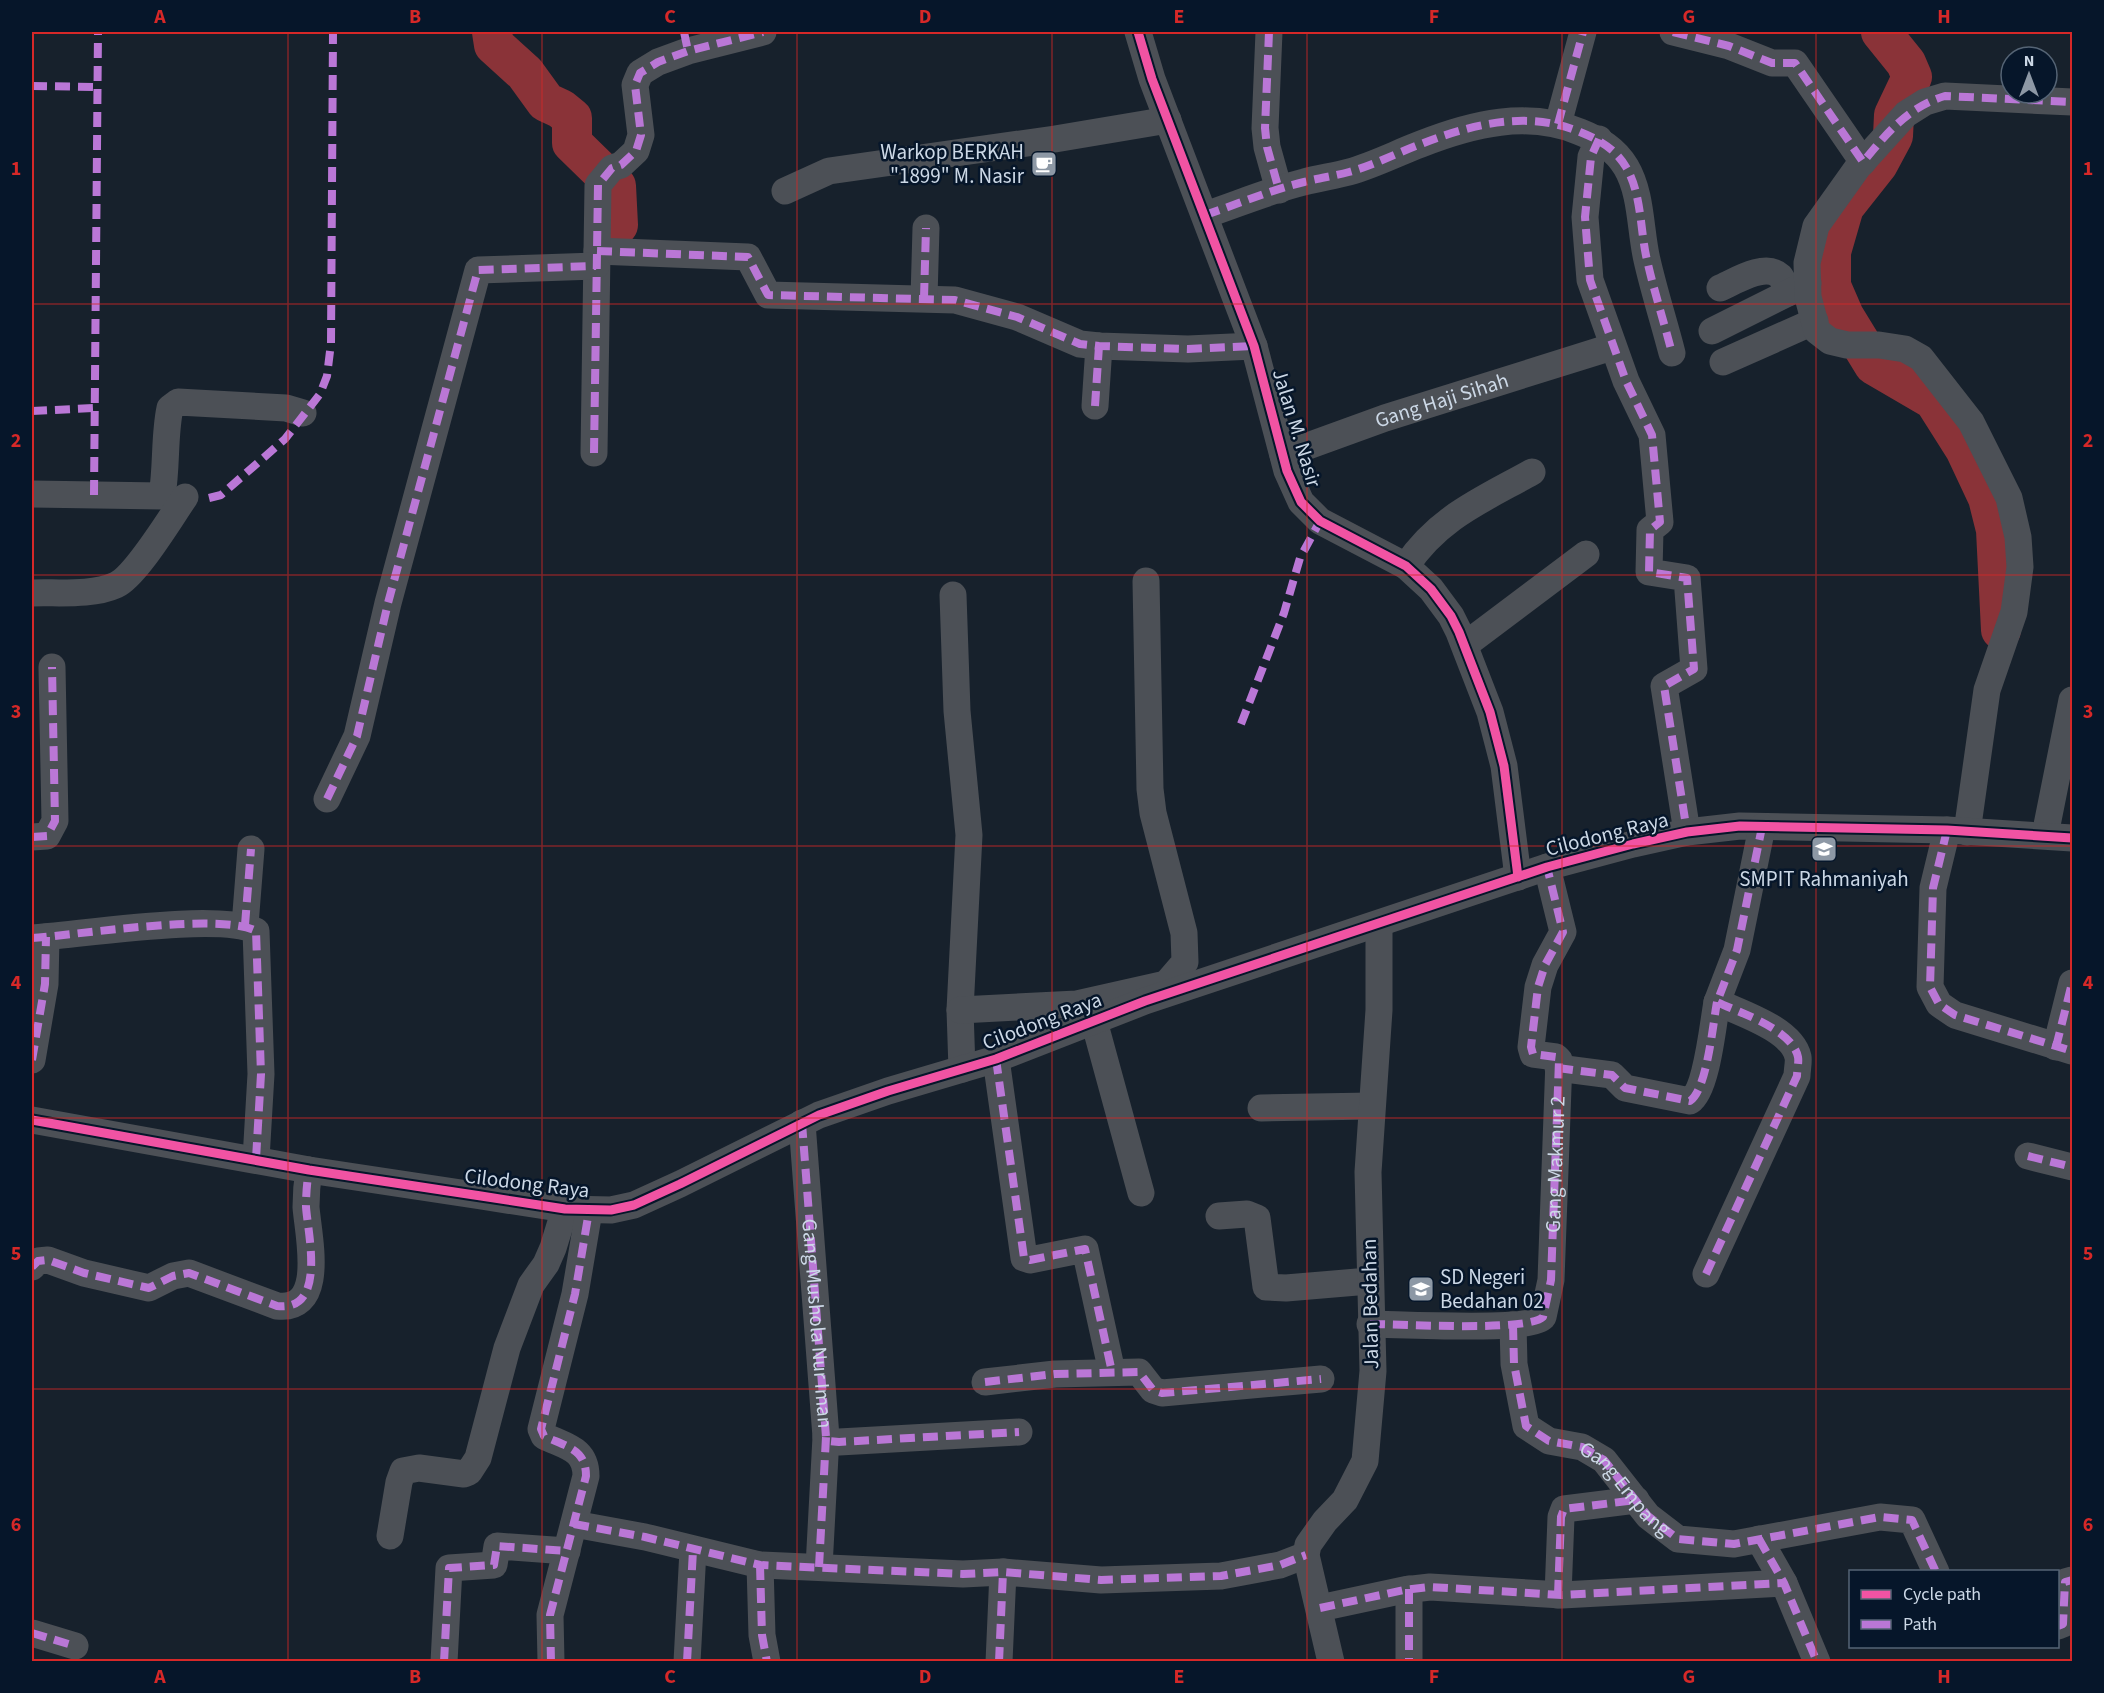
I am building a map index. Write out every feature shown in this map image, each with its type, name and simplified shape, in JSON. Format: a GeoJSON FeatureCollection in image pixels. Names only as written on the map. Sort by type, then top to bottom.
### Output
{"type":"FeatureCollection","features":[{"type":"Feature","properties":{"kind":"street"},"geometry":{"type":"LineString","coordinates":[[594,453],[597,259],[605,176],[636,151],[641,135],[634,85],[640,73],[686,41],[763,32]]}},
{"type":"Feature","properties":{"kind":"street","name":"Jalan M. Nasir"},"geometry":{"type":"LineString","coordinates":[[1138,32],[1152,79],[1254,346],[1283,455],[1301,502],[1320,520],[1406,566],[1431,589],[1445,607],[1465,645],[1490,712],[1504,766],[1518,877]]}},
{"type":"Feature","properties":{"kind":"street"},"geometry":{"type":"LineString","coordinates":[[1269,32],[1265,128],[1267,147],[1279,190]]}},
{"type":"Feature","properties":{"kind":"street"},"geometry":{"type":"LineString","coordinates":[[1557,124],[1583,32]]}},
{"type":"Feature","properties":{"kind":"street"},"geometry":{"type":"LineString","coordinates":[[1673,32],[1729,46],[1772,63],[1795,63],[1863,162]]}},
{"type":"Feature","properties":{"kind":"street"},"geometry":{"type":"LineString","coordinates":[[1712,331],[1798,288],[1807,263],[1815,226],[1863,162],[1897,123],[1925,102],[1945,96],[2073,102]]}},
{"type":"Feature","properties":{"kind":"street"},"geometry":{"type":"LineString","coordinates":[[785,191],[829,171],[1055,139],[1168,120]]}},
{"type":"Feature","properties":{"kind":"street"},"geometry":{"type":"LineString","coordinates":[[1205,215],[1279,190],[1348,173],[1420,144],[1472,129],[1507,121],[1541,120],[1557,124],[1599,139],[1617,154],[1628,170],[1638,206],[1646,259],[1672,353]]}},
{"type":"Feature","properties":{"kind":"street"},"geometry":{"type":"LineString","coordinates":[[1599,139],[1591,157],[1585,217],[1590,280],[1626,381],[1652,435],[1660,522],[1650,530],[1648,572],[1687,578],[1694,669],[1664,686],[1687,832]]}},
{"type":"Feature","properties":{"kind":"street"},"geometry":{"type":"LineString","coordinates":[[924,298],[926,228]]}},
{"type":"Feature","properties":{"kind":"street"},"geometry":{"type":"LineString","coordinates":[[327,799],[357,736],[388,603],[478,270],[597,259],[748,257],[768,295],[924,298],[979,305],[1017,316],[1080,344],[1099,346],[1188,349],[1254,346]]}},
{"type":"Feature","properties":{"kind":"street"},"geometry":{"type":"LineString","coordinates":[[1720,288],[1757,273],[1771,271],[1798,288],[1815,321],[1817,331],[1830,341],[1847,345],[1879,345],[1905,349],[1921,358],[1971,422],[2009,498],[2018,537],[2020,567],[2014,612],[1987,690],[1957,831],[1933,888],[1930,987],[1939,1004],[1955,1015],[2064,1049],[2073,983]]}},
{"type":"Feature","properties":{"kind":"street"},"geometry":{"type":"LineString","coordinates":[[1723,362],[1815,321]]}},
{"type":"Feature","properties":{"kind":"street"},"geometry":{"type":"LineString","coordinates":[[1095,406],[1099,346]]}},
{"type":"Feature","properties":{"kind":"street","name":"Gang Haji Sihah"},"geometry":{"type":"LineString","coordinates":[[1283,455],[1385,418],[1602,350]]}},
{"type":"Feature","properties":{"kind":"street"},"geometry":{"type":"LineString","coordinates":[[185,497],[166,465],[167,419],[170,408],[178,402],[286,408],[303,413]]}},
{"type":"Feature","properties":{"kind":"street"},"geometry":{"type":"LineString","coordinates":[[1406,566],[1421,543],[1446,521],[1532,472]]}},
{"type":"Feature","properties":{"kind":"street"},"geometry":{"type":"LineString","coordinates":[[32,494],[185,497]]}},
{"type":"Feature","properties":{"kind":"street"},"geometry":{"type":"LineString","coordinates":[[32,593],[96,590],[116,585],[129,575],[185,497]]}},
{"type":"Feature","properties":{"kind":"street"},"geometry":{"type":"LineString","coordinates":[[1465,645],[1586,554]]}},
{"type":"Feature","properties":{"kind":"street"},"geometry":{"type":"LineString","coordinates":[[960,1010],[1077,1004],[1166,984],[1185,962],[1184,933],[1153,813],[1150,789],[1146,581]]}},
{"type":"Feature","properties":{"kind":"street"},"geometry":{"type":"LineString","coordinates":[[953,595],[957,711],[969,835],[960,1010],[962,1069]]}},
{"type":"Feature","properties":{"kind":"street"},"geometry":{"type":"LineString","coordinates":[[32,837],[46,836],[55,821],[52,666]]}},
{"type":"Feature","properties":{"kind":"street"},"geometry":{"type":"LineString","coordinates":[[2044,835],[2073,700]]}},
{"type":"Feature","properties":{"kind":"street","name":"Cilodong Raya"},"geometry":{"type":"LineString","coordinates":[[32,1120],[309,1170],[568,1209],[634,1205],[802,1123],[888,1091],[996,1059],[1156,998],[1547,867],[1687,832],[1740,826],[1957,831],[2073,838]]}},
{"type":"Feature","properties":{"kind":"street"},"geometry":{"type":"LineString","coordinates":[[1558,1068],[1612,1075],[1625,1088],[1690,1101],[1695,1098],[1702,1080],[1717,1002],[1737,950],[1762,827]]}},
{"type":"Feature","properties":{"kind":"street"},"geometry":{"type":"LineString","coordinates":[[245,925],[251,849]]}},
{"type":"Feature","properties":{"kind":"street","name":"Gang Makmur 2"},"geometry":{"type":"LineString","coordinates":[[1370,1324],[1514,1325],[1539,1321],[1543,1317],[1551,1280],[1558,1068],[1556,1056],[1533,1054],[1531,1047],[1538,987],[1545,965],[1563,932],[1547,867]]}},
{"type":"Feature","properties":{"kind":"street"},"geometry":{"type":"LineString","coordinates":[[32,1060],[45,984],[39,938],[173,925],[245,925],[256,931],[261,1074],[256,1159]]}},
{"type":"Feature","properties":{"kind":"street","name":"Jalan Bedahan"},"geometry":{"type":"LineString","coordinates":[[1306,1555],[1308,1545],[1319,1529],[1345,1500],[1361,1474],[1365,1461],[1372,1371],[1368,1281],[1368,1172],[1379,1010],[1379,925]]}},
{"type":"Feature","properties":{"kind":"street"},"geometry":{"type":"LineString","coordinates":[[1706,1274],[1797,1076],[1798,1057],[1791,1043],[1778,1032],[1717,1002]]}},
{"type":"Feature","properties":{"kind":"street"},"geometry":{"type":"LineString","coordinates":[[1094,1021],[1141,1193]]}},
{"type":"Feature","properties":{"kind":"street"},"geometry":{"type":"LineString","coordinates":[[996,1059],[1024,1258],[1030,1260],[1085,1249],[1112,1372]]}},
{"type":"Feature","properties":{"kind":"street"},"geometry":{"type":"LineString","coordinates":[[1261,1107],[1371,1106]]}},
{"type":"Feature","properties":{"kind":"street","name":"Gang Mushola Nur Iman"},"geometry":{"type":"LineString","coordinates":[[802,1123],[826,1437],[829,1441],[838,1443],[1019,1432]]}},
{"type":"Feature","properties":{"kind":"street"},"geometry":{"type":"LineString","coordinates":[[2028,1156],[2073,1167]]}},
{"type":"Feature","properties":{"kind":"street"},"geometry":{"type":"LineString","coordinates":[[32,1267],[38,1261],[54,1261],[84,1273],[141,1287],[154,1287],[173,1276],[189,1273],[277,1306],[289,1307],[299,1302],[310,1279],[312,1257],[306,1206],[309,1170]]}},
{"type":"Feature","properties":{"kind":"street"},"geometry":{"type":"LineString","coordinates":[[551,1662],[550,1615],[586,1476],[584,1458],[544,1436],[541,1429],[575,1294],[568,1209]]}},
{"type":"Feature","properties":{"kind":"street"},"geometry":{"type":"LineString","coordinates":[[390,1536],[399,1482],[403,1472],[419,1468],[464,1474],[469,1472],[478,1458],[507,1348],[531,1285],[546,1264],[568,1209]]}},
{"type":"Feature","properties":{"kind":"street"},"geometry":{"type":"LineString","coordinates":[[1219,1216],[1247,1214],[1257,1218],[1266,1287],[1286,1288],[1368,1281]]}},
{"type":"Feature","properties":{"kind":"street","name":"Gang Empang"},"geometry":{"type":"LineString","coordinates":[[1514,1325],[1514,1364],[1526,1426],[1549,1441],[1582,1447],[1605,1460],[1648,1516],[1678,1539],[1734,1544],[1829,1525],[1881,1517],[1902,1517],[1912,1520],[1935,1570]]}},
{"type":"Feature","properties":{"kind":"street"},"geometry":{"type":"LineString","coordinates":[[985,1382],[1055,1374],[1139,1372],[1154,1390],[1162,1393],[1321,1379]]}},
{"type":"Feature","properties":{"kind":"street"},"geometry":{"type":"LineString","coordinates":[[819,1567],[826,1437]]}},
{"type":"Feature","properties":{"kind":"street"},"geometry":{"type":"LineString","coordinates":[[1557,1596],[1561,1517],[1564,1509],[1636,1500]]}},
{"type":"Feature","properties":{"kind":"street"},"geometry":{"type":"LineString","coordinates":[[574,1524],[645,1537],[760,1565],[963,1574],[1003,1572],[1101,1580],[1221,1576],[1280,1565],[1306,1555],[1332,1662]]}},
{"type":"Feature","properties":{"kind":"street"},"geometry":{"type":"LineString","coordinates":[[1759,1539],[1784,1583],[1817,1662]]}},
{"type":"Feature","properties":{"kind":"street"},"geometry":{"type":"LineString","coordinates":[[444,1662],[449,1568],[494,1565],[497,1546],[567,1551]]}},
{"type":"Feature","properties":{"kind":"street"},"geometry":{"type":"LineString","coordinates":[[687,1662],[693,1550]]}},
{"type":"Feature","properties":{"kind":"street"},"geometry":{"type":"LineString","coordinates":[[760,1565],[762,1635],[767,1662]]}},
{"type":"Feature","properties":{"kind":"street"},"geometry":{"type":"LineString","coordinates":[[999,1662],[1003,1572]]}},
{"type":"Feature","properties":{"kind":"street"},"geometry":{"type":"LineString","coordinates":[[2059,1626],[2062,1624],[2064,1617],[2066,1582],[2073,1580]]}},
{"type":"Feature","properties":{"kind":"street"},"geometry":{"type":"LineString","coordinates":[[1320,1608],[1408,1589],[1445,1587],[1557,1596],[1784,1583]]}},
{"type":"Feature","properties":{"kind":"street"},"geometry":{"type":"LineString","coordinates":[[1408,1589],[1409,1662]]}},
{"type":"Feature","properties":{"kind":"street"},"geometry":{"type":"LineString","coordinates":[[32,1633],[75,1647]]}},
{"type":"Feature","properties":{"kind":"waterway"},"geometry":{"type":"LineString","coordinates":[[492,32],[494,45],[525,73],[546,102],[561,109],[572,118],[572,143],[616,186],[618,225]]}},
{"type":"Feature","properties":{"kind":"waterway"},"geometry":{"type":"LineString","coordinates":[[1881,32],[1906,63],[1912,77],[1894,115],[1893,136],[1878,164],[1844,207],[1831,252],[1831,286],[1844,316],[1874,365],[1934,400],[1965,449],[1988,498],[1996,530],[2001,630]]}},
{"type":"Feature","properties":{"kind":"marked path"},"geometry":{"type":"LineString","coordinates":[[94,495],[98,32]]}},
{"type":"Feature","properties":{"kind":"marked path"},"geometry":{"type":"LineString","coordinates":[[209,498],[221,495],[285,439],[320,394],[327,376],[331,343],[333,32]]}},
{"type":"Feature","properties":{"kind":"marked path"},"geometry":{"type":"LineString","coordinates":[[684,32],[688,51]]}},
{"type":"Feature","properties":{"kind":"marked path"},"geometry":{"type":"LineString","coordinates":[[594,453],[598,185],[612,168],[621,165],[636,151],[641,135],[635,85],[640,73],[658,62],[688,51],[763,32]]}},
{"type":"Feature","properties":{"kind":"marked path"},"geometry":{"type":"LineString","coordinates":[[1269,32],[1265,128],[1267,147],[1279,190]]}},
{"type":"Feature","properties":{"kind":"marked path"},"geometry":{"type":"LineString","coordinates":[[1558,124],[1583,32]]}},
{"type":"Feature","properties":{"kind":"marked path"},"geometry":{"type":"LineString","coordinates":[[1673,32],[1729,46],[1772,63],[1795,63],[1863,162],[1899,122],[1920,107],[1945,96],[2072,102]]}},
{"type":"Feature","properties":{"kind":"marked path"},"geometry":{"type":"LineString","coordinates":[[32,86],[98,87]]}},
{"type":"Feature","properties":{"kind":"marked path"},"geometry":{"type":"LineString","coordinates":[[1205,215],[1292,185],[1358,169],[1460,131],[1500,122],[1520,121],[1560,125],[1600,142],[1617,155],[1626,167],[1638,201],[1647,260],[1672,353]]}},
{"type":"Feature","properties":{"kind":"marked path"},"geometry":{"type":"LineString","coordinates":[[1599,139],[1591,157],[1585,217],[1590,280],[1626,381],[1652,435],[1660,522],[1650,530],[1649,572],[1687,578],[1694,669],[1664,686],[1687,832]]}},
{"type":"Feature","properties":{"kind":"marked path"},"geometry":{"type":"LineString","coordinates":[[924,298],[926,228]]}},
{"type":"Feature","properties":{"kind":"marked path"},"geometry":{"type":"LineString","coordinates":[[597,251],[748,257],[768,295],[955,300],[1017,317],[1080,344],[1188,349],[1254,346]]}},
{"type":"Feature","properties":{"kind":"marked path"},"geometry":{"type":"LineString","coordinates":[[327,799],[357,736],[388,603],[478,270],[596,266]]}},
{"type":"Feature","properties":{"kind":"marked path"},"geometry":{"type":"LineString","coordinates":[[1095,406],[1099,346]]}},
{"type":"Feature","properties":{"kind":"marked path"},"geometry":{"type":"LineString","coordinates":[[32,411],[95,408]]}},
{"type":"Feature","properties":{"kind":"marked path"},"geometry":{"type":"LineString","coordinates":[[1241,724],[1284,613],[1300,558],[1320,521]]}},
{"type":"Feature","properties":{"kind":"marked path"},"geometry":{"type":"LineString","coordinates":[[32,837],[47,836],[55,821],[52,667]]}},
{"type":"Feature","properties":{"kind":"marked path"},"geometry":{"type":"LineString","coordinates":[[1706,1274],[1797,1076],[1798,1057],[1794,1047],[1786,1038],[1764,1023],[1717,1002],[1737,950],[1762,827]]}},
{"type":"Feature","properties":{"kind":"marked path"},"geometry":{"type":"LineString","coordinates":[[1947,830],[1933,888],[1930,987],[1939,1004],[1955,1015],[2072,1051]]}},
{"type":"Feature","properties":{"kind":"marked path"},"geometry":{"type":"LineString","coordinates":[[245,925],[251,849]]}},
{"type":"Feature","properties":{"kind":"marked path"},"geometry":{"type":"LineString","coordinates":[[1370,1324],[1489,1326],[1532,1322],[1543,1317],[1551,1280],[1559,1060],[1556,1057],[1533,1054],[1531,1047],[1538,987],[1545,965],[1563,932],[1547,867]]}},
{"type":"Feature","properties":{"kind":"marked path"},"geometry":{"type":"LineString","coordinates":[[32,938],[182,924],[238,926],[256,931],[261,1074],[256,1159]]}},
{"type":"Feature","properties":{"kind":"marked path"},"geometry":{"type":"LineString","coordinates":[[32,1060],[45,984],[46,937]]}},
{"type":"Feature","properties":{"kind":"marked path"},"geometry":{"type":"LineString","coordinates":[[2056,1047],[2072,983]]}},
{"type":"Feature","properties":{"kind":"marked path"},"geometry":{"type":"LineString","coordinates":[[1558,1068],[1612,1075],[1625,1088],[1690,1101],[1701,1084],[1705,1070],[1717,1002]]}},
{"type":"Feature","properties":{"kind":"marked path"},"geometry":{"type":"LineString","coordinates":[[996,1059],[1024,1258],[1030,1260],[1085,1249],[1112,1372]]}},
{"type":"Feature","properties":{"kind":"marked path"},"geometry":{"type":"LineString","coordinates":[[802,1123],[826,1437],[829,1441],[839,1442],[1019,1432]]}},
{"type":"Feature","properties":{"kind":"marked path"},"geometry":{"type":"LineString","coordinates":[[2028,1156],[2072,1167]]}},
{"type":"Feature","properties":{"kind":"marked path"},"geometry":{"type":"LineString","coordinates":[[32,1267],[38,1261],[48,1260],[84,1273],[149,1288],[173,1276],[189,1273],[277,1306],[293,1305],[303,1297],[309,1285],[311,1269],[306,1207],[309,1170]]}},
{"type":"Feature","properties":{"kind":"marked path"},"geometry":{"type":"LineString","coordinates":[[551,1662],[550,1615],[586,1476],[583,1460],[579,1454],[544,1436],[541,1429],[575,1294],[589,1211]]}},
{"type":"Feature","properties":{"kind":"marked path"},"geometry":{"type":"LineString","coordinates":[[1513,1325],[1514,1364],[1526,1426],[1549,1441],[1582,1447],[1604,1460],[1648,1516],[1678,1539],[1734,1544],[1880,1517],[1912,1520],[1935,1570]]}},
{"type":"Feature","properties":{"kind":"marked path"},"geometry":{"type":"LineString","coordinates":[[985,1382],[1055,1374],[1139,1372],[1153,1390],[1162,1393],[1321,1379]]}},
{"type":"Feature","properties":{"kind":"marked path"},"geometry":{"type":"LineString","coordinates":[[819,1567],[826,1437]]}},
{"type":"Feature","properties":{"kind":"marked path"},"geometry":{"type":"LineString","coordinates":[[1558,1595],[1561,1517],[1564,1509],[1636,1500]]}},
{"type":"Feature","properties":{"kind":"marked path"},"geometry":{"type":"LineString","coordinates":[[574,1524],[645,1537],[760,1565],[963,1574],[1003,1572],[1101,1580],[1221,1576],[1280,1565],[1306,1555]]}},
{"type":"Feature","properties":{"kind":"marked path"},"geometry":{"type":"LineString","coordinates":[[1759,1539],[1784,1583],[1817,1662]]}},
{"type":"Feature","properties":{"kind":"marked path"},"geometry":{"type":"LineString","coordinates":[[444,1662],[449,1568],[494,1565],[497,1546],[567,1551]]}},
{"type":"Feature","properties":{"kind":"marked path"},"geometry":{"type":"LineString","coordinates":[[687,1662],[693,1550]]}},
{"type":"Feature","properties":{"kind":"marked path"},"geometry":{"type":"LineString","coordinates":[[760,1565],[762,1635],[767,1662]]}},
{"type":"Feature","properties":{"kind":"marked path"},"geometry":{"type":"LineString","coordinates":[[999,1662],[1003,1572]]}},
{"type":"Feature","properties":{"kind":"marked path"},"geometry":{"type":"LineString","coordinates":[[2059,1626],[2063,1624],[2065,1582],[2072,1580]]}},
{"type":"Feature","properties":{"kind":"marked path"},"geometry":{"type":"LineString","coordinates":[[1320,1608],[1404,1590],[1430,1587],[1562,1595],[1784,1583]]}},
{"type":"Feature","properties":{"kind":"marked path"},"geometry":{"type":"LineString","coordinates":[[1409,1589],[1409,1662]]}},
{"type":"Feature","properties":{"kind":"marked path"},"geometry":{"type":"LineString","coordinates":[[32,1633],[75,1646]]}},
{"type":"Feature","properties":{"kind":"cycle path"},"geometry":{"type":"LineString","coordinates":[[1138,32],[1152,79],[1254,346],[1287,471],[1301,502],[1320,521],[1406,566],[1431,589],[1451,616],[1459,632],[1490,712],[1504,766],[1518,877]]}},
{"type":"Feature","properties":{"kind":"cycle path"},"geometry":{"type":"LineString","coordinates":[[32,1120],[309,1170],[565,1209],[611,1210],[634,1205],[680,1184],[819,1115],[888,1091],[996,1059],[1145,1001],[1547,867],[1633,844],[1687,832],[1740,826],[1947,830],[2072,838]]}},
{"type":"Feature","properties":{"kind":"place","name":"Warkop BERKAH \"1899\" M. Nasir"},"geometry":{"type":"Point","coordinates":[1044,164]}},
{"type":"Feature","properties":{"kind":"place","name":"SMPIT Rahmaniyah"},"geometry":{"type":"Point","coordinates":[1824,849]}},
{"type":"Feature","properties":{"kind":"place","name":"SD Negeri Bedahan 02"},"geometry":{"type":"Point","coordinates":[1421,1289]}}]}
